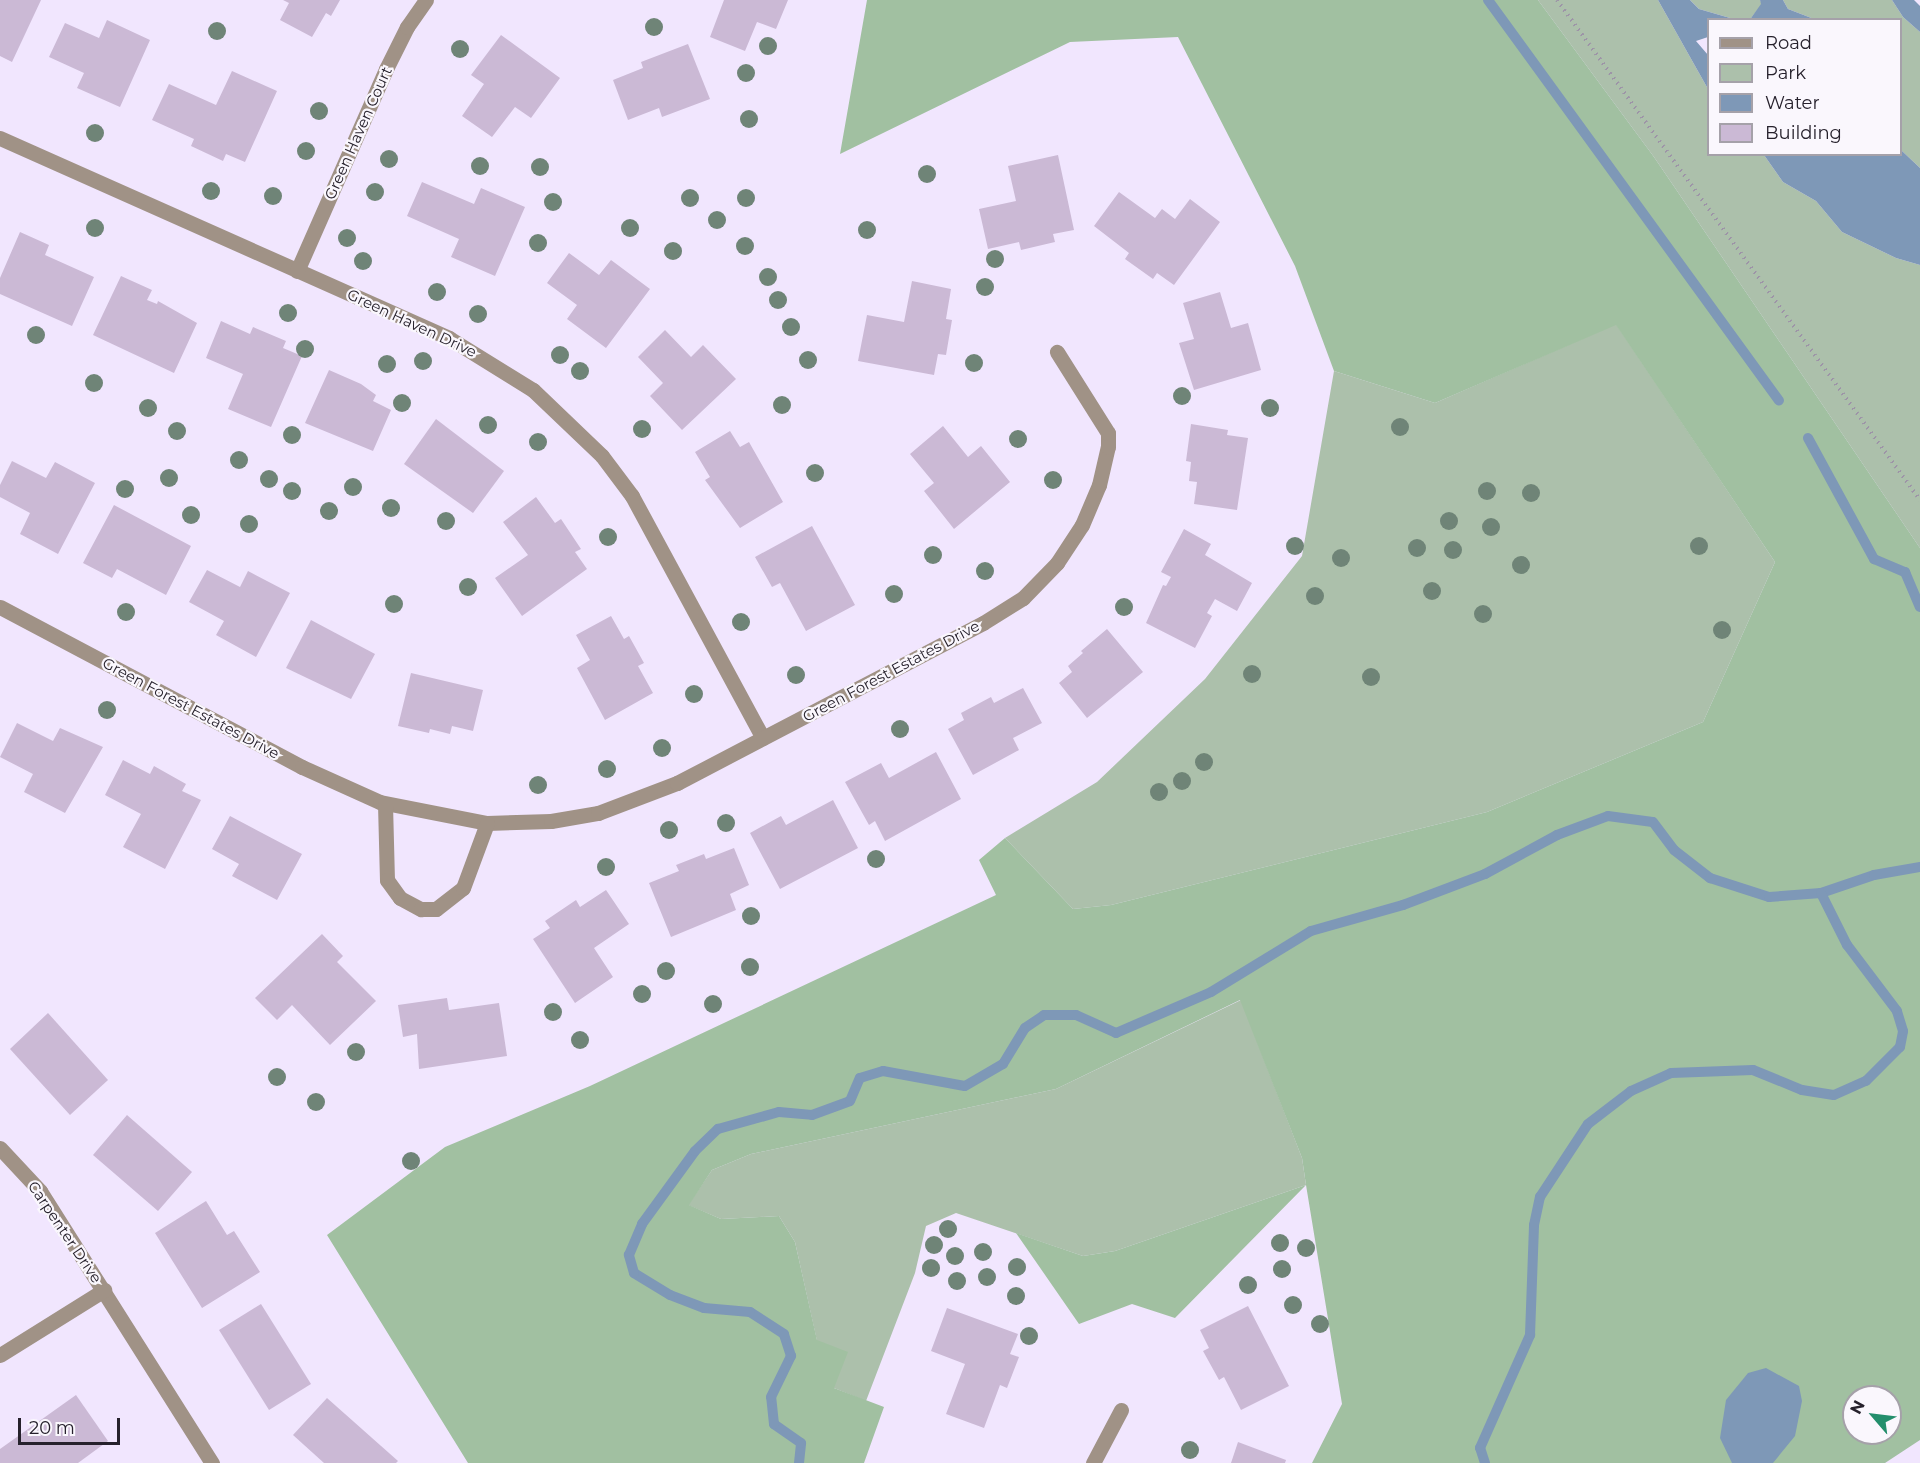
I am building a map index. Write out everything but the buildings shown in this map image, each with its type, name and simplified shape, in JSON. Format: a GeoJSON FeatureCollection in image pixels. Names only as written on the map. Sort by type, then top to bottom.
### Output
{"type":"FeatureCollection","features":[{"type":"Feature","properties":{"kind":"street","name":"Green Haven Court"},"geometry":{"type":"LineString","coordinates":[[297,271],[386,69],[406,27],[426,0]]}},
{"type":"Feature","properties":{"kind":"street","name":"Green Haven Drive"},"geometry":{"type":"LineString","coordinates":[[0,138],[476,353],[533,390],[569,422],[632,496],[763,738]]}},
{"type":"Feature","properties":{"kind":"street","name":"Green Forest Estates Drive"},"geometry":{"type":"LineString","coordinates":[[0,607],[302,767],[385,804],[487,823],[550,821],[638,801],[983,623],[1023,598],[1057,563],[1082,525],[1099,485],[1108,447],[1108,433],[1057,352]]}},
{"type":"Feature","properties":{"kind":"street"},"geometry":{"type":"LineString","coordinates":[[385,804],[387,880],[400,898],[421,909],[436,909],[463,888],[487,823]]}},
{"type":"Feature","properties":{"kind":"street","name":"Carpenter Drive"},"geometry":{"type":"LineString","coordinates":[[0,1148],[40,1191],[212,1463]]}},
{"type":"Feature","properties":{"kind":"street"},"geometry":{"type":"LineString","coordinates":[[0,1355],[104,1290]]}},
{"type":"Feature","properties":{"kind":"street"},"geometry":{"type":"LineString","coordinates":[[1093,1463],[1121,1410]]}},
{"type":"Feature","properties":{"kind":"path"},"geometry":{"type":"LineString","coordinates":[[1557,0],[1920,500]]}},
{"type":"Feature","properties":{"kind":"green space"},"geometry":{"type":"Polygon","coordinates":[[[867,0],[1538,0],[1654,157],[1920,548],[1920,1440],[1885,1463],[1312,1463],[1342,1404],[1302,1158],[1240,1000],[1056,1089],[751,1154],[712,1170],[689,1205],[721,1219],[779,1216],[795,1242],[817,1340],[848,1352],[834,1388],[884,1407],[864,1463],[468,1463],[327,1235],[445,1147],[590,1086],[996,895],[979,860],[1005,838],[1073,909],[1111,905],[1487,812],[1703,722],[1775,562],[1616,325],[1435,403],[1334,371],[1295,266],[1178,37],[1070,42],[840,154],[867,0]]]}},
{"type":"Feature","properties":{"kind":"green space"},"geometry":{"type":"Polygon","coordinates":[[[1538,0],[1658,0],[1707,87],[1707,156],[1765,156],[1783,182],[1816,201],[1842,232],[1896,258],[1920,265],[1920,548],[1654,157],[1538,0]]]}},
{"type":"Feature","properties":{"kind":"green space"},"geometry":{"type":"Polygon","coordinates":[[[1690,0],[1760,0],[1762,4],[1751,18],[1730,18],[1699,9],[1690,0]]]}},
{"type":"Feature","properties":{"kind":"green space"},"geometry":{"type":"Polygon","coordinates":[[[1783,0],[1892,0],[1903,17],[1920,32],[1920,168],[1902,151],[1902,18],[1811,18],[1788,9],[1783,0]]]}},
{"type":"Feature","properties":{"kind":"green space"},"geometry":{"type":"Polygon","coordinates":[[[1616,324],[1775,562],[1703,722],[1487,812],[1111,905],[1073,909],[1005,838],[1097,782],[1205,679],[1302,556],[1334,371],[1435,403],[1616,324]]]}},
{"type":"Feature","properties":{"kind":"green space"},"geometry":{"type":"Polygon","coordinates":[[[1241,1000],[1302,1158],[1306,1185],[1115,1251],[1083,1256],[956,1213],[926,1226],[915,1273],[866,1401],[834,1388],[817,1341],[795,1242],[779,1216],[721,1219],[688,1205],[712,1170],[751,1154],[1056,1089],[1241,1000]]]}},
{"type":"Feature","properties":{"kind":"green space"},"geometry":{"type":"Polygon","coordinates":[[[1306,1185],[1175,1318],[1132,1304],[1079,1324],[1016,1233],[1083,1256],[1115,1251],[1306,1185]]]}},
{"type":"Feature","properties":{"kind":"water"},"geometry":{"type":"Polygon","coordinates":[[[1658,0],[1690,0],[1699,9],[1730,18],[1707,18],[1707,37],[1696,41],[1707,54],[1707,87],[1658,0]]]}},
{"type":"Feature","properties":{"kind":"water"},"geometry":{"type":"Polygon","coordinates":[[[1760,0],[1783,0],[1788,9],[1811,18],[1751,18],[1761,4],[1760,0]]]}},
{"type":"Feature","properties":{"kind":"water"},"geometry":{"type":"Polygon","coordinates":[[[1892,0],[1914,0],[1920,6],[1920,32],[1903,17],[1892,0]]]}},
{"type":"Feature","properties":{"kind":"water"},"geometry":{"type":"Polygon","coordinates":[[[1902,151],[1920,168],[1920,265],[1896,258],[1842,232],[1816,201],[1783,182],[1765,156],[1902,156],[1902,151]]]}},
{"type":"Feature","properties":{"kind":"water"},"geometry":{"type":"Polygon","coordinates":[[[1766,1368],[1799,1386],[1802,1401],[1795,1436],[1773,1463],[1732,1463],[1720,1438],[1726,1400],[1748,1373],[1766,1368]]]}},
{"type":"Feature","properties":{"kind":"waterway"},"geometry":{"type":"LineString","coordinates":[[1488,0],[1779,401]]}},
{"type":"Feature","properties":{"kind":"waterway"},"geometry":{"type":"LineString","coordinates":[[1808,438],[1874,559],[1905,572],[1920,607]]}},
{"type":"Feature","properties":{"kind":"waterway"},"geometry":{"type":"LineString","coordinates":[[799,1463],[801,1443],[774,1424],[771,1397],[791,1356],[784,1334],[750,1312],[704,1308],[670,1295],[634,1273],[629,1255],[642,1224],[695,1151],[718,1129],[779,1112],[812,1115],[850,1101],[860,1078],[883,1071],[965,1086],[1003,1064],[1025,1028],[1044,1015],[1076,1015],[1116,1033],[1211,992],[1311,931],[1403,905],[1485,874],[1557,835],[1608,816],[1653,822],[1674,850],[1710,878],[1769,897],[1821,893],[1874,875],[1920,867]]}},
{"type":"Feature","properties":{"kind":"waterway"},"geometry":{"type":"LineString","coordinates":[[1485,1463],[1480,1448],[1530,1335],[1534,1225],[1540,1197],[1588,1124],[1631,1091],[1671,1073],[1753,1070],[1802,1090],[1834,1095],[1866,1081],[1900,1047],[1903,1031],[1897,1011],[1847,945],[1821,893]]}}]}
